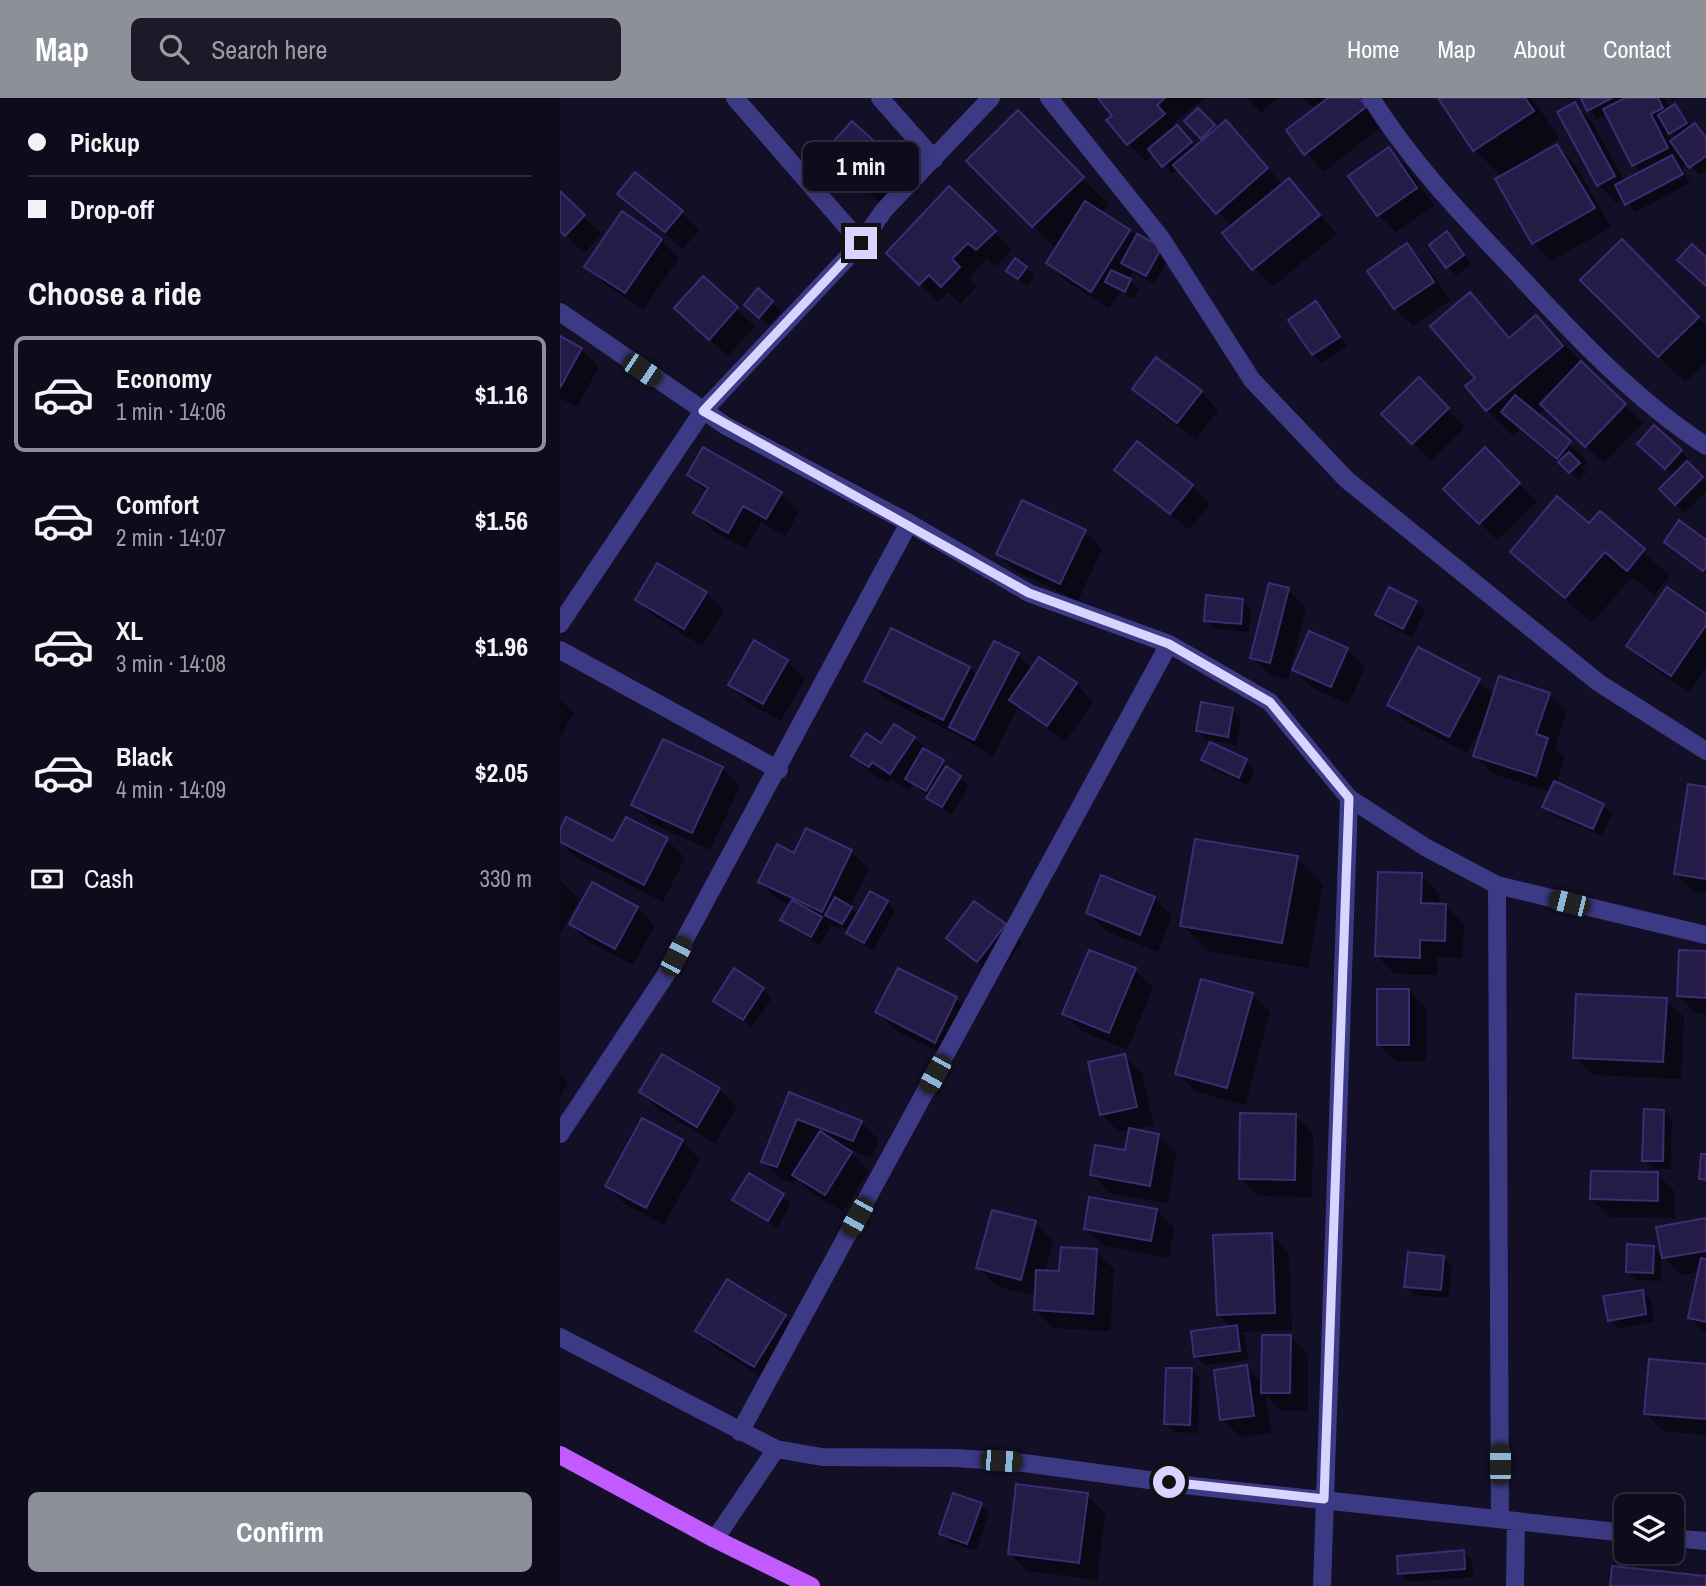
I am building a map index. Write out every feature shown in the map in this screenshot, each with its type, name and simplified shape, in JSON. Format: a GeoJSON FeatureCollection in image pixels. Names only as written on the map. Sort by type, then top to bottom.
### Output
{"type":"FeatureCollection","features":[{"type":"Feature","properties":{"kind":"main road"},"geometry":{"type":"LineString","coordinates":[[560,1455],[715,1539],[811,1586]]}},
{"type":"Feature","properties":{"kind":"street"},"geometry":{"type":"LineString","coordinates":[[735,98],[861,243]]}},
{"type":"Feature","properties":{"kind":"street"},"geometry":{"type":"LineString","coordinates":[[880,98],[934,159]]}},
{"type":"Feature","properties":{"kind":"street"},"geometry":{"type":"LineString","coordinates":[[560,624],[703,411],[861,243],[884,210],[991,98]]}},
{"type":"Feature","properties":{"kind":"street"},"geometry":{"type":"LineString","coordinates":[[1049,98],[1161,238],[1252,380],[1347,480],[1599,683],[1706,751]]}},
{"type":"Feature","properties":{"kind":"street"},"geometry":{"type":"LineString","coordinates":[[1371,98],[1395,136],[1444,196],[1597,359],[1706,446]]}},
{"type":"Feature","properties":{"kind":"street"},"geometry":{"type":"LineString","coordinates":[[560,312],[726,426],[909,523],[1029,593],[1169,644],[1270,702],[1349,798],[1425,847],[1497,885],[1706,935]]}},
{"type":"Feature","properties":{"kind":"street"},"geometry":{"type":"LineString","coordinates":[[560,1134],[665,976],[779,770],[909,523]]}},
{"type":"Feature","properties":{"kind":"street"},"geometry":{"type":"LineString","coordinates":[[740,1432],[1169,644]]}},
{"type":"Feature","properties":{"kind":"street"},"geometry":{"type":"LineString","coordinates":[[560,650],[779,770]]}},
{"type":"Feature","properties":{"kind":"street"},"geometry":{"type":"LineString","coordinates":[[1322,1586],[1349,798]]}},
{"type":"Feature","properties":{"kind":"street"},"geometry":{"type":"LineString","coordinates":[[1497,885],[1508,1520],[1515,1586]]}},
{"type":"Feature","properties":{"kind":"street"},"geometry":{"type":"LineString","coordinates":[[560,1337],[776,1449],[822,1457],[956,1458],[1024,1463],[1193,1486],[1614,1532]]}},
{"type":"Feature","properties":{"kind":"street"},"geometry":{"type":"LineString","coordinates":[[715,1539],[776,1449]]}},
{"type":"Feature","properties":{"kind":"street"},"geometry":{"type":"LineString","coordinates":[[1684,1539],[1706,1541]]}},
{"type":"Feature","properties":{"kind":"building"},"geometry":{"type":"Polygon","coordinates":[[[1098,98],[1165,98],[1157,105],[1165,114],[1127,145],[1106,120],[1112,116],[1098,98]]]}},
{"type":"Feature","properties":{"kind":"building"},"geometry":{"type":"Polygon","coordinates":[[[1328,98],[1359,98],[1366,107],[1304,155],[1286,130],[1328,98]]]}},
{"type":"Feature","properties":{"kind":"building"},"geometry":{"type":"Polygon","coordinates":[[[1438,98],[1525,98],[1534,111],[1473,151],[1438,98]]]}},
{"type":"Feature","properties":{"kind":"building"},"geometry":{"type":"Polygon","coordinates":[[[1581,98],[1612,98],[1587,111],[1581,98]]]}},
{"type":"Feature","properties":{"kind":"building"},"geometry":{"type":"Polygon","coordinates":[[[1625,98],[1658,98],[1663,108],[1651,114],[1668,148],[1632,166],[1603,109],[1625,98]]]}},
{"type":"Feature","properties":{"kind":"building"},"geometry":{"type":"Polygon","coordinates":[[[1575,102],[1615,176],[1597,186],[1557,112],[1575,102]]]}},
{"type":"Feature","properties":{"kind":"building"},"geometry":{"type":"Polygon","coordinates":[[[1675,104],[1687,123],[1669,134],[1658,115],[1675,104]]]}},
{"type":"Feature","properties":{"kind":"building"},"geometry":{"type":"Polygon","coordinates":[[[1198,108],[1215,125],[1201,139],[1184,121],[1198,108]]]}},
{"type":"Feature","properties":{"kind":"building"},"geometry":{"type":"Polygon","coordinates":[[[1018,110],[1084,177],[1032,227],[966,161],[1018,110]]]}},
{"type":"Feature","properties":{"kind":"building"},"geometry":{"type":"Polygon","coordinates":[[[1226,120],[1268,168],[1216,214],[1173,165],[1226,120]]]}},
{"type":"Feature","properties":{"kind":"building"},"geometry":{"type":"Polygon","coordinates":[[[852,121],[893,158],[864,189],[824,152],[852,121]]]}},
{"type":"Feature","properties":{"kind":"building"},"geometry":{"type":"Polygon","coordinates":[[[1695,123],[1706,138],[1706,156],[1689,168],[1670,141],[1695,123]]]}},
{"type":"Feature","properties":{"kind":"building"},"geometry":{"type":"Polygon","coordinates":[[[1177,125],[1192,142],[1162,167],[1148,149],[1177,125]]]}},
{"type":"Feature","properties":{"kind":"building"},"geometry":{"type":"Polygon","coordinates":[[[1557,144],[1595,208],[1532,244],[1495,179],[1557,144]]]}},
{"type":"Feature","properties":{"kind":"building"},"geometry":{"type":"Polygon","coordinates":[[[1389,147],[1417,188],[1377,216],[1348,176],[1389,147]]]}},
{"type":"Feature","properties":{"kind":"building"},"geometry":{"type":"Polygon","coordinates":[[[1672,155],[1683,174],[1625,205],[1615,185],[1672,155]]]}},
{"type":"Feature","properties":{"kind":"building"},"geometry":{"type":"Polygon","coordinates":[[[635,172],[683,211],[665,232],[617,194],[635,172]]]}},
{"type":"Feature","properties":{"kind":"building"},"geometry":{"type":"Polygon","coordinates":[[[1289,178],[1320,215],[1252,270],[1222,233],[1289,178]]]}},
{"type":"Feature","properties":{"kind":"building"},"geometry":{"type":"Polygon","coordinates":[[[949,186],[996,231],[976,250],[968,243],[952,259],[960,267],[941,287],[929,275],[919,285],[886,253],[949,186]]]}},
{"type":"Feature","properties":{"kind":"building"},"geometry":{"type":"Polygon","coordinates":[[[560,191],[585,215],[565,236],[560,231],[560,191]]]}},
{"type":"Feature","properties":{"kind":"building"},"geometry":{"type":"Polygon","coordinates":[[[1085,201],[1130,230],[1091,292],[1046,263],[1085,201]]]}},
{"type":"Feature","properties":{"kind":"building"},"geometry":{"type":"Polygon","coordinates":[[[622,211],[662,239],[625,293],[584,267],[622,211]]]}},
{"type":"Feature","properties":{"kind":"building"},"geometry":{"type":"Polygon","coordinates":[[[1447,231],[1464,255],[1446,268],[1429,245],[1447,231]]]}},
{"type":"Feature","properties":{"kind":"building"},"geometry":{"type":"Polygon","coordinates":[[[1137,234],[1162,247],[1146,276],[1121,263],[1137,234]]]}},
{"type":"Feature","properties":{"kind":"building"},"geometry":{"type":"Polygon","coordinates":[[[1622,239],[1699,317],[1658,357],[1580,280],[1622,239]]]}},
{"type":"Feature","properties":{"kind":"building"},"geometry":{"type":"Polygon","coordinates":[[[1407,243],[1434,282],[1394,309],[1367,271],[1407,243]]]}},
{"type":"Feature","properties":{"kind":"building"},"geometry":{"type":"Polygon","coordinates":[[[1692,244],[1706,257],[1706,286],[1677,260],[1692,244]]]}},
{"type":"Feature","properties":{"kind":"building"},"geometry":{"type":"Polygon","coordinates":[[[1015,258],[1027,267],[1018,279],[1006,271],[1015,258]]]}},
{"type":"Feature","properties":{"kind":"building"},"geometry":{"type":"Polygon","coordinates":[[[1111,270],[1131,279],[1125,292],[1105,282],[1111,270]]]}},
{"type":"Feature","properties":{"kind":"building"},"geometry":{"type":"Polygon","coordinates":[[[703,276],[738,307],[709,340],[674,308],[703,276]]]}},
{"type":"Feature","properties":{"kind":"building"},"geometry":{"type":"Polygon","coordinates":[[[758,288],[773,301],[759,318],[744,305],[758,288]]]}},
{"type":"Feature","properties":{"kind":"building"},"geometry":{"type":"Polygon","coordinates":[[[1470,292],[1509,338],[1536,315],[1563,346],[1486,411],[1465,386],[1475,378],[1430,326],[1470,292]]]}},
{"type":"Feature","properties":{"kind":"building"},"geometry":{"type":"Polygon","coordinates":[[[1316,301],[1340,337],[1312,355],[1288,320],[1316,301]]]}},
{"type":"Feature","properties":{"kind":"building"},"geometry":{"type":"Polygon","coordinates":[[[560,336],[582,348],[560,388],[560,336]]]}},
{"type":"Feature","properties":{"kind":"building"},"geometry":{"type":"Polygon","coordinates":[[[1156,357],[1202,391],[1177,423],[1132,389],[1156,357]]]}},
{"type":"Feature","properties":{"kind":"building"},"geometry":{"type":"Polygon","coordinates":[[[1581,361],[1626,404],[1585,447],[1540,404],[1581,361]]]}},
{"type":"Feature","properties":{"kind":"building"},"geometry":{"type":"Polygon","coordinates":[[[1419,377],[1449,408],[1412,444],[1381,414],[1419,377]]]}},
{"type":"Feature","properties":{"kind":"building"},"geometry":{"type":"Polygon","coordinates":[[[1515,395],[1571,441],[1557,459],[1501,412],[1515,395]]]}},
{"type":"Feature","properties":{"kind":"building"},"geometry":{"type":"Polygon","coordinates":[[[1654,425],[1682,450],[1665,469],[1637,444],[1654,425]]]}},
{"type":"Feature","properties":{"kind":"building"},"geometry":{"type":"Polygon","coordinates":[[[1137,441],[1193,485],[1170,514],[1114,470],[1137,441]]]}},
{"type":"Feature","properties":{"kind":"building"},"geometry":{"type":"Polygon","coordinates":[[[703,447],[782,492],[766,519],[743,506],[728,533],[693,513],[708,488],[687,475],[703,447]]]}},
{"type":"Feature","properties":{"kind":"building"},"geometry":{"type":"Polygon","coordinates":[[[1485,447],[1520,483],[1479,524],[1443,489],[1485,447]]]}},
{"type":"Feature","properties":{"kind":"building"},"geometry":{"type":"Polygon","coordinates":[[[1569,452],[1580,463],[1569,473],[1558,462],[1569,452]]]}},
{"type":"Feature","properties":{"kind":"building"},"geometry":{"type":"Polygon","coordinates":[[[1687,461],[1703,477],[1675,505],[1659,489],[1687,461]]]}},
{"type":"Feature","properties":{"kind":"building"},"geometry":{"type":"Polygon","coordinates":[[[1557,496],[1589,523],[1600,511],[1645,549],[1627,571],[1605,552],[1565,598],[1510,552],[1557,496]]]}},
{"type":"Feature","properties":{"kind":"building"},"geometry":{"type":"Polygon","coordinates":[[[1022,500],[1086,530],[1060,584],[996,554],[1022,500]]]}},
{"type":"Feature","properties":{"kind":"building"},"geometry":{"type":"Polygon","coordinates":[[[1679,520],[1706,540],[1706,567],[1703,571],[1664,542],[1679,520]]]}},
{"type":"Feature","properties":{"kind":"building"},"geometry":{"type":"Polygon","coordinates":[[[657,563],[707,592],[684,629],[635,600],[657,563]]]}},
{"type":"Feature","properties":{"kind":"building"},"geometry":{"type":"Polygon","coordinates":[[[1269,583],[1289,588],[1270,663],[1250,658],[1269,583]]]}},
{"type":"Feature","properties":{"kind":"building"},"geometry":{"type":"Polygon","coordinates":[[[1389,587],[1417,601],[1403,629],[1375,615],[1389,587]]]}},
{"type":"Feature","properties":{"kind":"building"},"geometry":{"type":"Polygon","coordinates":[[[1667,587],[1706,614],[1706,625],[1671,676],[1626,646],[1667,587]]]}},
{"type":"Feature","properties":{"kind":"building"},"geometry":{"type":"Polygon","coordinates":[[[1206,595],[1243,599],[1241,624],[1204,621],[1206,595]]]}},
{"type":"Feature","properties":{"kind":"building"},"geometry":{"type":"Polygon","coordinates":[[[891,628],[970,667],[943,720],[864,681],[891,628]]]}},
{"type":"Feature","properties":{"kind":"building"},"geometry":{"type":"Polygon","coordinates":[[[1309,631],[1348,648],[1331,687],[1292,670],[1309,631]]]}},
{"type":"Feature","properties":{"kind":"building"},"geometry":{"type":"Polygon","coordinates":[[[754,640],[788,660],[763,704],[728,685],[754,640]]]}},
{"type":"Feature","properties":{"kind":"building"},"geometry":{"type":"Polygon","coordinates":[[[994,641],[1019,653],[974,740],[949,727],[994,641]]]}},
{"type":"Feature","properties":{"kind":"building"},"geometry":{"type":"Polygon","coordinates":[[[1418,647],[1480,679],[1449,737],[1387,705],[1418,647]]]}},
{"type":"Feature","properties":{"kind":"building"},"geometry":{"type":"Polygon","coordinates":[[[1039,657],[1077,683],[1047,726],[1009,700],[1039,657]]]}},
{"type":"Feature","properties":{"kind":"building"},"geometry":{"type":"Polygon","coordinates":[[[1499,676],[1550,693],[1536,734],[1548,738],[1536,776],[1473,756],[1499,676]]]}},
{"type":"Feature","properties":{"kind":"building"},"geometry":{"type":"Polygon","coordinates":[[[1201,702],[1233,708],[1228,737],[1196,731],[1201,702]]]}},
{"type":"Feature","properties":{"kind":"building"},"geometry":{"type":"Polygon","coordinates":[[[894,724],[915,737],[890,774],[872,762],[869,767],[851,756],[866,733],[881,743],[894,724]]]}},
{"type":"Feature","properties":{"kind":"building"},"geometry":{"type":"Polygon","coordinates":[[[663,739],[723,767],[692,833],[631,805],[663,739]]]}},
{"type":"Feature","properties":{"kind":"building"},"geometry":{"type":"Polygon","coordinates":[[[1210,742],[1247,759],[1239,778],[1201,760],[1210,742]]]}},
{"type":"Feature","properties":{"kind":"building"},"geometry":{"type":"Polygon","coordinates":[[[923,748],[944,760],[926,791],[905,779],[923,748]]]}},
{"type":"Feature","properties":{"kind":"building"},"geometry":{"type":"Polygon","coordinates":[[[946,766],[961,776],[942,807],[926,798],[946,766]]]}},
{"type":"Feature","properties":{"kind":"building"},"geometry":{"type":"Polygon","coordinates":[[[1554,781],[1604,804],[1593,829],[1542,807],[1554,781]]]}},
{"type":"Feature","properties":{"kind":"building"},"geometry":{"type":"Polygon","coordinates":[[[1688,784],[1706,787],[1706,879],[1674,874],[1688,784]]]}},
{"type":"Feature","properties":{"kind":"building"},"geometry":{"type":"Polygon","coordinates":[[[566,817],[613,841],[626,817],[668,838],[644,885],[560,842],[560,830],[566,817]]]}},
{"type":"Feature","properties":{"kind":"building"},"geometry":{"type":"Polygon","coordinates":[[[806,828],[852,850],[822,912],[758,882],[777,844],[794,853],[806,828]]]}},
{"type":"Feature","properties":{"kind":"building"},"geometry":{"type":"Polygon","coordinates":[[[1195,839],[1298,856],[1282,943],[1180,926],[1195,839]]]}},
{"type":"Feature","properties":{"kind":"building"},"geometry":{"type":"Polygon","coordinates":[[[1378,872],[1422,873],[1421,903],[1446,904],[1445,941],[1420,940],[1420,958],[1375,956],[1378,872]]]}},
{"type":"Feature","properties":{"kind":"building"},"geometry":{"type":"Polygon","coordinates":[[[1101,875],[1155,897],[1140,935],[1086,913],[1101,875]]]}},
{"type":"Feature","properties":{"kind":"building"},"geometry":{"type":"Polygon","coordinates":[[[592,882],[638,907],[615,949],[569,924],[592,882]]]}},
{"type":"Feature","properties":{"kind":"building"},"geometry":{"type":"Polygon","coordinates":[[[870,891],[888,901],[864,943],[846,933],[870,891]]]}},
{"type":"Feature","properties":{"kind":"building"},"geometry":{"type":"Polygon","coordinates":[[[835,897],[852,907],[842,924],[825,915],[835,897]]]}},
{"type":"Feature","properties":{"kind":"building"},"geometry":{"type":"Polygon","coordinates":[[[792,900],[822,917],[811,937],[780,920],[792,900]]]}},
{"type":"Feature","properties":{"kind":"building"},"geometry":{"type":"Polygon","coordinates":[[[974,901],[1006,924],[977,962],[946,938],[974,901]]]}},
{"type":"Feature","properties":{"kind":"building"},"geometry":{"type":"Polygon","coordinates":[[[1089,950],[1136,968],[1109,1033],[1062,1014],[1089,950]]]}},
{"type":"Feature","properties":{"kind":"building"},"geometry":{"type":"Polygon","coordinates":[[[1679,950],[1706,951],[1706,998],[1677,996],[1679,950]]]}},
{"type":"Feature","properties":{"kind":"building"},"geometry":{"type":"Polygon","coordinates":[[[734,968],[764,988],[743,1020],[713,1001],[734,968]]]}},
{"type":"Feature","properties":{"kind":"building"},"geometry":{"type":"Polygon","coordinates":[[[898,968],[957,997],[935,1043],[875,1012],[898,968]]]}},
{"type":"Feature","properties":{"kind":"building"},"geometry":{"type":"Polygon","coordinates":[[[1201,979],[1253,993],[1227,1088],[1175,1074],[1201,979]]]}},
{"type":"Feature","properties":{"kind":"building"},"geometry":{"type":"Polygon","coordinates":[[[1377,989],[1409,989],[1409,1045],[1377,1045],[1377,989]]]}},
{"type":"Feature","properties":{"kind":"building"},"geometry":{"type":"Polygon","coordinates":[[[1576,994],[1667,998],[1663,1062],[1573,1058],[1576,994]]]}},
{"type":"Feature","properties":{"kind":"building"},"geometry":{"type":"Polygon","coordinates":[[[662,1054],[720,1088],[697,1127],[639,1092],[662,1054]]]}},
{"type":"Feature","properties":{"kind":"building"},"geometry":{"type":"Polygon","coordinates":[[[1125,1054],[1137,1107],[1100,1115],[1088,1062],[1125,1054]]]}},
{"type":"Feature","properties":{"kind":"building"},"geometry":{"type":"Polygon","coordinates":[[[789,1092],[862,1121],[853,1141],[797,1119],[777,1167],[761,1162],[789,1092]]]}},
{"type":"Feature","properties":{"kind":"building"},"geometry":{"type":"Polygon","coordinates":[[[1644,1109],[1664,1110],[1663,1161],[1642,1161],[1644,1109]]]}},
{"type":"Feature","properties":{"kind":"building"},"geometry":{"type":"Polygon","coordinates":[[[1240,1113],[1296,1114],[1295,1180],[1239,1179],[1240,1113]]]}},
{"type":"Feature","properties":{"kind":"building"},"geometry":{"type":"Polygon","coordinates":[[[642,1118],[683,1140],[646,1208],[605,1186],[642,1118]]]}},
{"type":"Feature","properties":{"kind":"building"},"geometry":{"type":"Polygon","coordinates":[[[1129,1128],[1159,1134],[1150,1186],[1090,1175],[1095,1145],[1125,1150],[1129,1128]]]}},
{"type":"Feature","properties":{"kind":"building"},"geometry":{"type":"Polygon","coordinates":[[[820,1131],[852,1152],[825,1195],[792,1175],[820,1131]]]}},
{"type":"Feature","properties":{"kind":"building"},"geometry":{"type":"Polygon","coordinates":[[[1701,1154],[1706,1154],[1706,1180],[1699,1179],[1701,1154]]]}},
{"type":"Feature","properties":{"kind":"building"},"geometry":{"type":"Polygon","coordinates":[[[1591,1171],[1658,1172],[1658,1201],[1590,1199],[1591,1171]]]}},
{"type":"Feature","properties":{"kind":"building"},"geometry":{"type":"Polygon","coordinates":[[[749,1173],[784,1194],[768,1221],[732,1200],[749,1173]]]}},
{"type":"Feature","properties":{"kind":"building"},"geometry":{"type":"Polygon","coordinates":[[[1089,1197],[1157,1209],[1151,1241],[1084,1229],[1089,1197]]]}},
{"type":"Feature","properties":{"kind":"building"},"geometry":{"type":"Polygon","coordinates":[[[992,1210],[1036,1221],[1021,1280],[976,1268],[992,1210]]]}},
{"type":"Feature","properties":{"kind":"building"},"geometry":{"type":"Polygon","coordinates":[[[1706,1218],[1706,1251],[1662,1258],[1656,1227],[1706,1218]]]}},
{"type":"Feature","properties":{"kind":"building"},"geometry":{"type":"Polygon","coordinates":[[[1272,1233],[1275,1313],[1217,1315],[1213,1235],[1272,1233]]]}},
{"type":"Feature","properties":{"kind":"building"},"geometry":{"type":"Polygon","coordinates":[[[1627,1244],[1654,1246],[1653,1273],[1626,1272],[1627,1244]]]}},
{"type":"Feature","properties":{"kind":"building"},"geometry":{"type":"Polygon","coordinates":[[[1061,1247],[1097,1249],[1093,1314],[1034,1310],[1036,1270],[1059,1271],[1061,1247]]]}},
{"type":"Feature","properties":{"kind":"building"},"geometry":{"type":"Polygon","coordinates":[[[1408,1252],[1444,1256],[1441,1290],[1404,1287],[1408,1252]]]}},
{"type":"Feature","properties":{"kind":"building"},"geometry":{"type":"Polygon","coordinates":[[[1701,1258],[1706,1259],[1706,1322],[1688,1318],[1701,1258]]]}},
{"type":"Feature","properties":{"kind":"building"},"geometry":{"type":"Polygon","coordinates":[[[727,1279],[786,1315],[754,1367],[695,1331],[727,1279]]]}},
{"type":"Feature","properties":{"kind":"building"},"geometry":{"type":"Polygon","coordinates":[[[1643,1290],[1646,1314],[1608,1321],[1603,1296],[1643,1290]]]}},
{"type":"Feature","properties":{"kind":"building"},"geometry":{"type":"Polygon","coordinates":[[[1237,1325],[1240,1351],[1194,1357],[1191,1331],[1237,1325]]]}},
{"type":"Feature","properties":{"kind":"building"},"geometry":{"type":"Polygon","coordinates":[[[1262,1335],[1291,1335],[1290,1393],[1261,1393],[1262,1335]]]}},
{"type":"Feature","properties":{"kind":"building"},"geometry":{"type":"Polygon","coordinates":[[[1649,1359],[1706,1364],[1706,1419],[1644,1414],[1649,1359]]]}},
{"type":"Feature","properties":{"kind":"building"},"geometry":{"type":"Polygon","coordinates":[[[1247,1365],[1254,1416],[1220,1420],[1214,1370],[1247,1365]]]}},
{"type":"Feature","properties":{"kind":"building"},"geometry":{"type":"Polygon","coordinates":[[[1166,1368],[1192,1368],[1190,1425],[1164,1424],[1166,1368]]]}},
{"type":"Feature","properties":{"kind":"building"},"geometry":{"type":"Polygon","coordinates":[[[1016,1484],[1088,1493],[1079,1563],[1008,1554],[1016,1484]]]}},
{"type":"Feature","properties":{"kind":"building"},"geometry":{"type":"Polygon","coordinates":[[[953,1493],[982,1503],[967,1544],[939,1534],[953,1493]]]}},
{"type":"Feature","properties":{"kind":"building"},"geometry":{"type":"Polygon","coordinates":[[[1464,1550],[1465,1569],[1398,1574],[1397,1556],[1464,1550]]]}},
{"type":"Feature","properties":{"kind":"building"},"geometry":{"type":"Polygon","coordinates":[[[1612,1566],[1706,1576],[1706,1586],[1610,1586],[1612,1566]]]}},
{"type":"Feature","properties":{"kind":"route"},"geometry":{"type":"LineString","coordinates":[[861,243],[703,411],[726,426],[909,523],[1029,593],[1169,644],[1270,702],[1349,798],[1324,1499],[1169,1482]]}}]}
